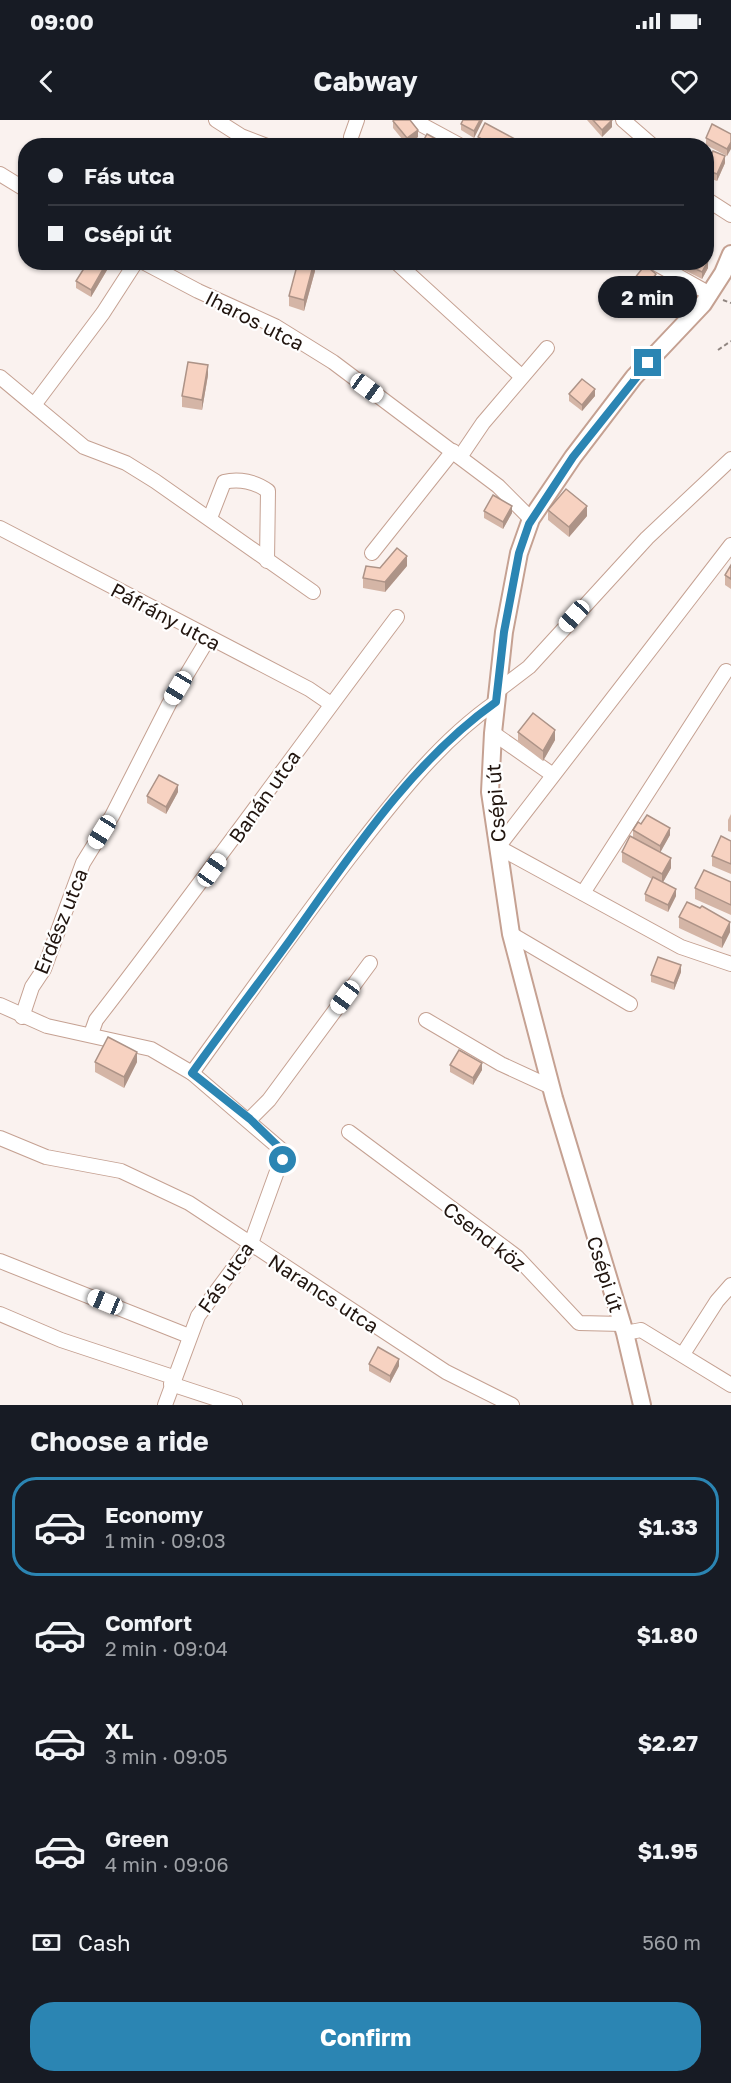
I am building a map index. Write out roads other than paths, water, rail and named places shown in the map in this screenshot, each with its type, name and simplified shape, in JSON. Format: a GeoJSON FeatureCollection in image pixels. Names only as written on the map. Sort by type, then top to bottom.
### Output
{"type":"FeatureCollection","features":[{"type":"Feature","properties":{"kind":"street"},"geometry":{"type":"LineString","coordinates":[[216,120],[246,138]]}},
{"type":"Feature","properties":{"kind":"street"},"geometry":{"type":"LineString","coordinates":[[351,137],[357,120]]}},
{"type":"Feature","properties":{"kind":"street"},"geometry":{"type":"LineString","coordinates":[[413,120],[446,138]]}},
{"type":"Feature","properties":{"kind":"street"},"geometry":{"type":"LineString","coordinates":[[623,120],[644,138]]}},
{"type":"Feature","properties":{"kind":"street"},"geometry":{"type":"LineString","coordinates":[[0,174],[18,185]]}},
{"type":"Feature","properties":{"kind":"street"},"geometry":{"type":"LineString","coordinates":[[714,204],[731,215]]}},
{"type":"Feature","properties":{"kind":"street","name":"Csépi út"},"geometry":{"type":"LineString","coordinates":[[642,1405],[624,1329],[551,1087],[511,934],[490,792],[493,732],[506,620],[519,553],[531,519],[573,457],[634,377],[710,294],[731,254]]}},
{"type":"Feature","properties":{"kind":"street"},"geometry":{"type":"LineString","coordinates":[[34,405],[103,313],[131,270]]}},
{"type":"Feature","properties":{"kind":"street","name":"Iharos utca"},"geometry":{"type":"LineString","coordinates":[[158,270],[275,326],[333,362],[498,486],[531,519]]}},
{"type":"Feature","properties":{"kind":"street"},"geometry":{"type":"LineString","coordinates":[[405,270],[521,376]]}},
{"type":"Feature","properties":{"kind":"street"},"geometry":{"type":"LineString","coordinates":[[666,270],[710,294]]}},
{"type":"Feature","properties":{"kind":"street"},"geometry":{"type":"LineString","coordinates":[[372,553],[547,348]]}},
{"type":"Feature","properties":{"kind":"street"},"geometry":{"type":"LineString","coordinates":[[0,377],[84,447],[126,463],[210,518],[313,592]]}},
{"type":"Feature","properties":{"kind":"street"},"geometry":{"type":"LineString","coordinates":[[192,1073],[310,909],[382,816],[466,723],[529,667],[647,538],[731,459]]}},
{"type":"Feature","properties":{"kind":"street"},"geometry":{"type":"LineString","coordinates":[[210,518],[224,482],[234,479],[261,486],[268,491],[267,561]]}},
{"type":"Feature","properties":{"kind":"street","name":"Páfrány utca"},"geometry":{"type":"LineString","coordinates":[[0,528],[208,639],[309,689],[331,704]]}},
{"type":"Feature","properties":{"kind":"street"},"geometry":{"type":"LineString","coordinates":[[731,545],[498,847],[681,947],[731,964]]}},
{"type":"Feature","properties":{"kind":"street","name":"Banán utca"},"geometry":{"type":"LineString","coordinates":[[91,1034],[96,1020],[212,870],[331,704],[398,617]]}},
{"type":"Feature","properties":{"kind":"street","name":"Erdész utca"},"geometry":{"type":"LineString","coordinates":[[22,1017],[32,987],[44,969],[82,863],[112,816],[169,704],[208,639]]}},
{"type":"Feature","properties":{"kind":"street"},"geometry":{"type":"LineString","coordinates":[[583,893],[726,671]]}},
{"type":"Feature","properties":{"kind":"street"},"geometry":{"type":"LineString","coordinates":[[493,732],[553,775]]}},
{"type":"Feature","properties":{"kind":"street"},"geometry":{"type":"LineString","coordinates":[[511,934],[630,1004]]}},
{"type":"Feature","properties":{"kind":"street"},"geometry":{"type":"LineString","coordinates":[[250,1119],[269,1100],[370,963]]}},
{"type":"Feature","properties":{"kind":"street","name":"Fás utca"},"geometry":{"type":"LineString","coordinates":[[0,1005],[22,1017],[47,1026],[151,1049],[192,1073],[250,1119],[284,1152],[250,1246],[198,1316],[165,1405]]}},
{"type":"Feature","properties":{"kind":"street"},"geometry":{"type":"LineString","coordinates":[[426,1020],[501,1064],[551,1087]]}},
{"type":"Feature","properties":{"kind":"street","name":"Csend köz"},"geometry":{"type":"LineString","coordinates":[[349,1132],[517,1257],[579,1323],[641,1330],[731,1385]]}},
{"type":"Feature","properties":{"kind":"street","name":"Narancs utca"},"geometry":{"type":"LineString","coordinates":[[0,1138],[46,1157],[122,1171],[189,1203],[250,1246],[446,1372],[512,1405]]}},
{"type":"Feature","properties":{"kind":"street"},"geometry":{"type":"LineString","coordinates":[[0,1261],[189,1336]]}},
{"type":"Feature","properties":{"kind":"street"},"geometry":{"type":"LineString","coordinates":[[683,1354],[717,1301],[731,1285]]}},
{"type":"Feature","properties":{"kind":"street"},"geometry":{"type":"LineString","coordinates":[[0,1314],[61,1340],[235,1405]]}}]}
